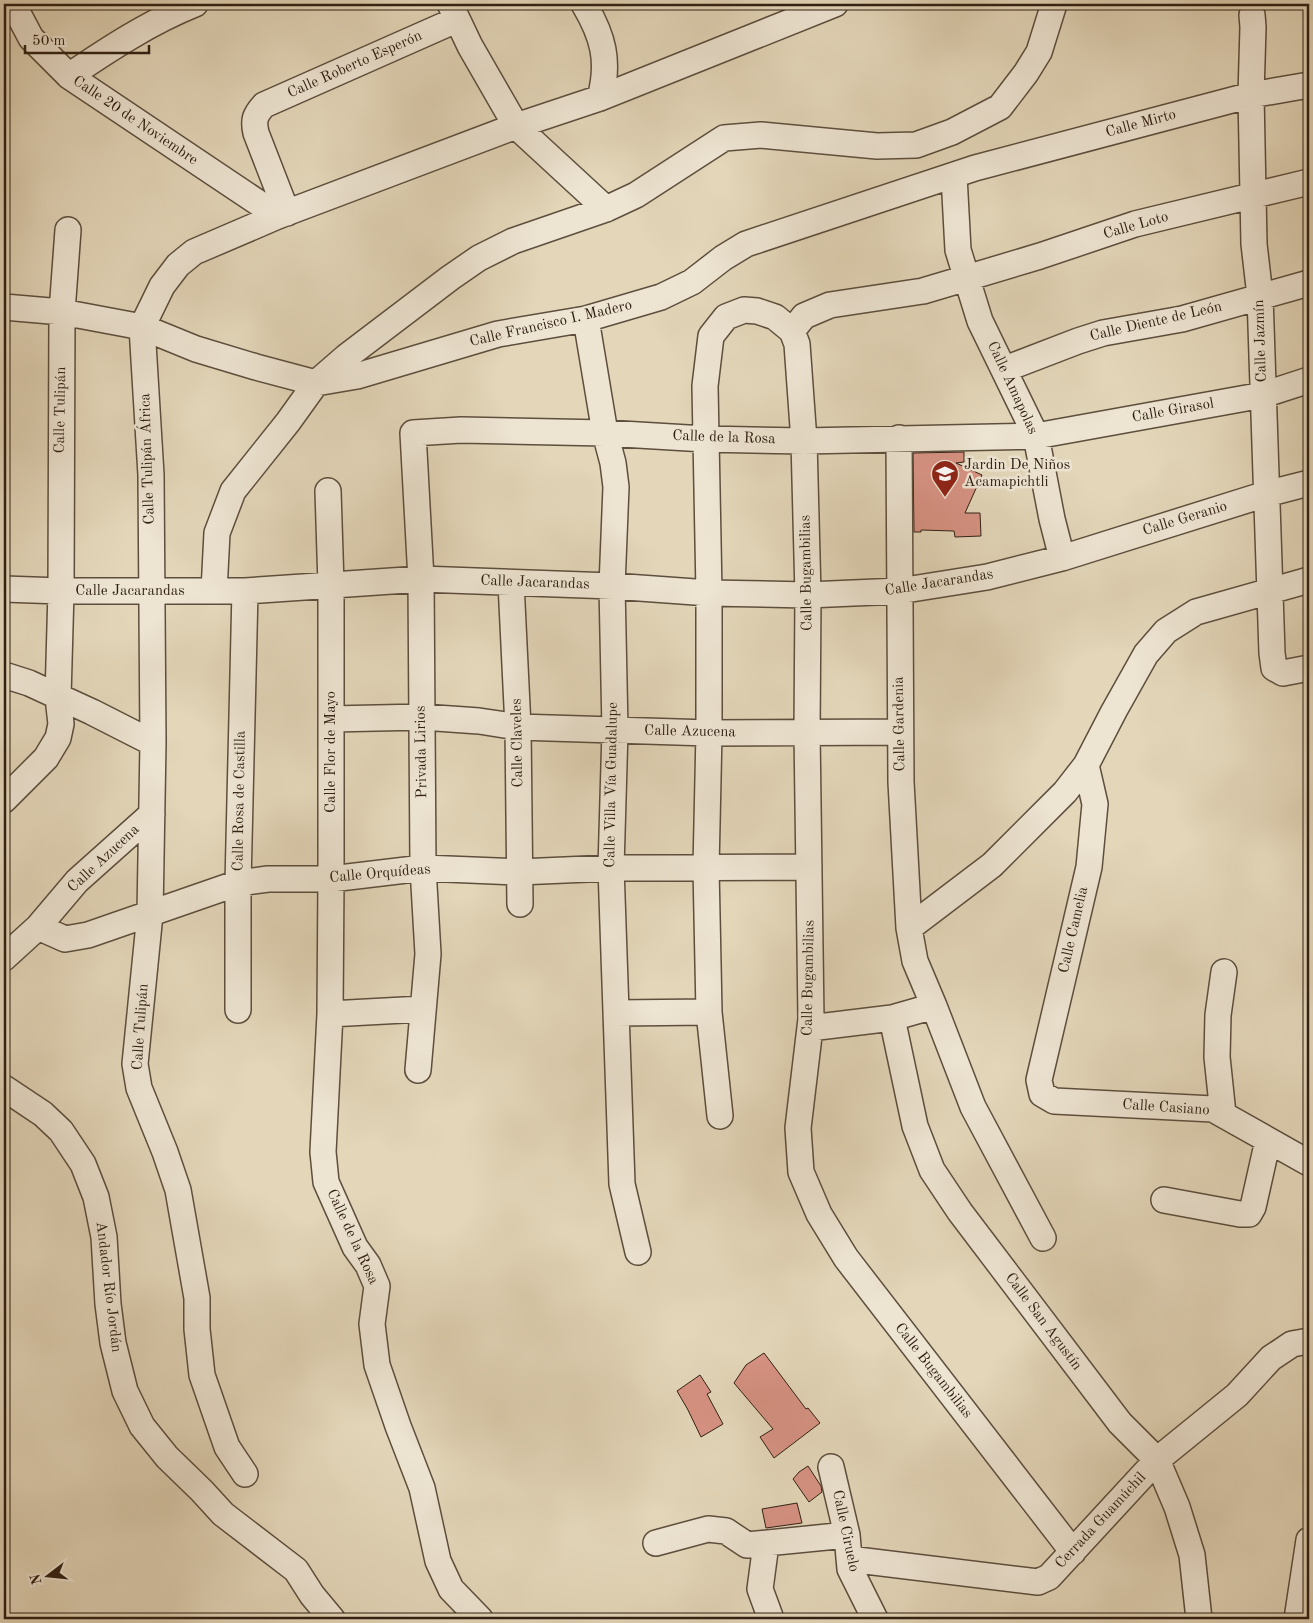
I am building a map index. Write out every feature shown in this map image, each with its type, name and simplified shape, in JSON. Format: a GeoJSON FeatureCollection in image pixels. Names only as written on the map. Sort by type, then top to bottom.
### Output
{"type":"FeatureCollection","features":[{"type":"Feature","properties":{"kind":"street","name":"Calle 20 de Noviembre"},"geometry":{"type":"LineString","coordinates":[[13,4],[31,38],[68,76],[282,215]]}},
{"type":"Feature","properties":{"kind":"street"},"geometry":{"type":"LineString","coordinates":[[68,76],[117,44],[174,12],[195,4]]}},
{"type":"Feature","properties":{"kind":"street"},"geometry":{"type":"LineString","coordinates":[[584,4],[596,25],[606,61],[604,84],[600,98]]}},
{"type":"Feature","properties":{"kind":"street"},"geometry":{"type":"LineString","coordinates":[[142,327],[162,286],[178,265],[194,252],[282,215],[516,126],[600,98],[836,4]]}},
{"type":"Feature","properties":{"kind":"street"},"geometry":{"type":"LineString","coordinates":[[214,591],[218,533],[233,491],[288,422],[316,383],[390,323],[450,278],[479,258],[513,241],[606,209],[636,195],[724,138],[761,135],[877,146],[916,145],[952,132],[1000,107],[1026,73],[1039,52],[1054,4]]}},
{"type":"Feature","properties":{"kind":"street"},"geometry":{"type":"LineString","coordinates":[[453,12],[516,126],[606,209]]}},
{"type":"Feature","properties":{"kind":"street","name":"Calle Roberto Esperón"},"geometry":{"type":"LineString","coordinates":[[282,215],[256,133],[254,124],[256,114],[264,105],[453,12]]}},
{"type":"Feature","properties":{"kind":"street","name":"Calle Jazmín"},"geometry":{"type":"LineString","coordinates":[[1252,15],[1254,27],[1251,95],[1254,244],[1260,296],[1272,653],[1274,668],[1283,673],[1309,668]]}},
{"type":"Feature","properties":{"kind":"street","name":"Calle Mirto"},"geometry":{"type":"LineString","coordinates":[[964,172],[1251,95],[1309,85]]}},
{"type":"Feature","properties":{"kind":"street","name":"Calle Amapolas"},"geometry":{"type":"LineString","coordinates":[[964,172],[958,250],[980,320],[1036,436],[1052,519],[1062,558]]}},
{"type":"Feature","properties":{"kind":"street","name":"Calle Francisco I. Madero"},"geometry":{"type":"LineString","coordinates":[[4,307],[62,312],[142,327],[196,349],[316,383],[357,376],[498,334],[586,319],[661,297],[692,282],[723,258],[746,244],[964,172]]}},
{"type":"Feature","properties":{"kind":"street","name":"Calle Loto"},"geometry":{"type":"LineString","coordinates":[[965,277],[1040,256],[1135,224],[1309,182]]}},
{"type":"Feature","properties":{"kind":"street","name":"Calle Tulipán"},"geometry":{"type":"LineString","coordinates":[[4,800],[46,758],[58,738],[60,724],[58,698],[61,591],[62,312],[68,230]]}},
{"type":"Feature","properties":{"kind":"street"},"geometry":{"type":"LineString","coordinates":[[720,1116],[708,1012],[706,868],[709,733],[709,593],[705,386],[710,336],[726,317],[744,310],[756,311],[775,317],[794,338],[804,316],[830,305],[923,291],[965,277]]}},
{"type":"Feature","properties":{"kind":"street","name":"Calle Diente de León"},"geometry":{"type":"LineString","coordinates":[[1005,370],[1103,333],[1182,319],[1309,283]]}},
{"type":"Feature","properties":{"kind":"street","name":"Calle Villa Vía Guadalupe"},"geometry":{"type":"LineString","coordinates":[[586,319],[616,487],[612,586],[615,730],[611,868],[622,1184],[638,1252]]}},
{"type":"Feature","properties":{"kind":"street","name":"Calle Tulipán África"},"geometry":{"type":"LineString","coordinates":[[142,327],[150,475],[152,591]]}},
{"type":"Feature","properties":{"kind":"street","name":"Calle Bugambilias"},"geometry":{"type":"LineString","coordinates":[[794,338],[804,441],[808,595],[807,732],[810,1028],[798,1128],[801,1172],[819,1214],[846,1258],[1073,1552]]}},
{"type":"Feature","properties":{"kind":"street","name":"Calle Girasol"},"geometry":{"type":"LineString","coordinates":[[1036,436],[1263,395],[1309,380]]}},
{"type":"Feature","properties":{"kind":"street","name":"Calle de la Rosa"},"geometry":{"type":"LineString","coordinates":[[413,433],[461,430],[605,433],[705,439],[804,441],[1036,436]]}},
{"type":"Feature","properties":{"kind":"street","name":"Privada Lirios"},"geometry":{"type":"LineString","coordinates":[[413,433],[421,579],[423,868],[428,954],[418,1070]]}},
{"type":"Feature","properties":{"kind":"street","name":"Calle Gardenia"},"geometry":{"type":"LineString","coordinates":[[899,438],[901,782],[910,928],[915,961],[973,1107],[1043,1238]]}},
{"type":"Feature","properties":{"kind":"street","name":"Calle Geranio"},"geometry":{"type":"LineString","coordinates":[[1062,558],[1266,494],[1309,483]]}},
{"type":"Feature","properties":{"kind":"street","name":"Calle Flor de Mayo"},"geometry":{"type":"LineString","coordinates":[[328,491],[331,585],[330,1014]]}},
{"type":"Feature","properties":{"kind":"street","name":"Calle Jacarandas"},"geometry":{"type":"LineString","coordinates":[[4,589],[61,591],[245,591],[421,579],[612,586],[709,593],[808,595],[899,591],[987,577],[1062,558]]}},
{"type":"Feature","properties":{"kind":"street"},"geometry":{"type":"LineString","coordinates":[[910,928],[992,865],[1064,792],[1086,764],[1146,654],[1166,631],[1196,612],[1309,580]]}},
{"type":"Feature","properties":{"kind":"street","name":"Calle Claveles"},"geometry":{"type":"LineString","coordinates":[[511,582],[518,727],[518,872],[520,904]]}},
{"type":"Feature","properties":{"kind":"street","name":"Calle Tulipán"},"geometry":{"type":"LineString","coordinates":[[152,591],[153,743],[150,914],[135,1064],[139,1088],[178,1190],[197,1298],[197,1328],[202,1375],[227,1447],[245,1474]]}},
{"type":"Feature","properties":{"kind":"street","name":"Calle Rosa de Castilla"},"geometry":{"type":"LineString","coordinates":[[238,1010],[238,883],[245,591]]}},
{"type":"Feature","properties":{"kind":"street"},"geometry":{"type":"LineString","coordinates":[[4,675],[29,683],[153,743]]}},
{"type":"Feature","properties":{"kind":"street","name":"Calle Azucena"},"geometry":{"type":"LineString","coordinates":[[331,719],[422,717],[479,721],[518,727],[709,733],[900,732]]}},
{"type":"Feature","properties":{"kind":"street","name":"Calle Camelia"},"geometry":{"type":"LineString","coordinates":[[1042,1094],[1039,1080],[1089,866],[1095,804],[1086,764]]}},
{"type":"Feature","properties":{"kind":"street","name":"Calle Azucena"},"geometry":{"type":"LineString","coordinates":[[38,927],[77,881],[152,814]]}},
{"type":"Feature","properties":{"kind":"street","name":"Calle Orquídeas"},"geometry":{"type":"LineString","coordinates":[[38,927],[65,939],[88,935],[238,883],[268,879],[331,879],[423,868],[518,872],[611,868],[808,868]]}},
{"type":"Feature","properties":{"kind":"street"},"geometry":{"type":"LineString","coordinates":[[4,958],[38,927]]}},
{"type":"Feature","properties":{"kind":"street"},"geometry":{"type":"LineString","coordinates":[[1223,1114],[1217,1057],[1218,1015],[1224,972]]}},
{"type":"Feature","properties":{"kind":"street"},"geometry":{"type":"LineString","coordinates":[[810,1028],[892,1018],[934,1006]]}},
{"type":"Feature","properties":{"kind":"street"},"geometry":{"type":"LineString","coordinates":[[330,1014],[422,1009]]}},
{"type":"Feature","properties":{"kind":"street"},"geometry":{"type":"LineString","coordinates":[[616,1013],[708,1012]]}},
{"type":"Feature","properties":{"kind":"street","name":"Calle de la Rosa"},"geometry":{"type":"LineString","coordinates":[[330,1014],[323,1152],[326,1182],[355,1247],[368,1266],[377,1286],[372,1324],[378,1365],[398,1426],[422,1488],[438,1562],[451,1589],[480,1619]]}},
{"type":"Feature","properties":{"kind":"street","name":"Calle San Agustín"},"geometry":{"type":"LineString","coordinates":[[892,1018],[915,1126],[932,1170],[965,1220],[1120,1423],[1157,1460],[1177,1507],[1192,1555],[1199,1619]]}},
{"type":"Feature","properties":{"kind":"street","name":"Andador Río Jordán"},"geometry":{"type":"LineString","coordinates":[[4,1088],[43,1114],[61,1131],[83,1164],[96,1197],[104,1237],[108,1304],[113,1343],[124,1391],[142,1426],[167,1457],[224,1514],[296,1570],[312,1595],[332,1619]]}},
{"type":"Feature","properties":{"kind":"street","name":"Calle Casiano"},"geometry":{"type":"LineString","coordinates":[[1042,1094],[1054,1101],[1213,1109],[1309,1163]]}},
{"type":"Feature","properties":{"kind":"street"},"geometry":{"type":"LineString","coordinates":[[1164,1200],[1249,1214],[1253,1206],[1268,1140]]}},
{"type":"Feature","properties":{"kind":"street","name":"Cerrada Guamúchil"},"geometry":{"type":"LineString","coordinates":[[656,1543],[708,1529],[726,1531],[747,1545],[848,1547],[1038,1582],[1049,1577],[1157,1460],[1237,1394],[1271,1358],[1292,1344],[1309,1341]]}},
{"type":"Feature","properties":{"kind":"street","name":"Calle Ciruelo"},"geometry":{"type":"LineString","coordinates":[[831,1467],[848,1547],[850,1569],[875,1619]]}},
{"type":"Feature","properties":{"kind":"street"},"geometry":{"type":"LineString","coordinates":[[1297,1619],[1309,1540]]}},
{"type":"Feature","properties":{"kind":"street"},"geometry":{"type":"LineString","coordinates":[[766,1544],[760,1589],[771,1619]]}},
{"type":"Feature","properties":{"kind":"building","name":"Jardin De Niños Acamapichtli"},"geometry":{"type":"Polygon","coordinates":[[[964,452],[964,462],[956,463],[982,475],[965,513],[980,513],[981,536],[955,537],[954,531],[921,530],[921,532],[914,532],[913,453],[964,452]]]}},
{"type":"Feature","properties":{"kind":"building"},"geometry":{"type":"Polygon","coordinates":[[[764,1353],[806,1409],[808,1408],[820,1423],[774,1458],[760,1437],[773,1429],[734,1383],[746,1365],[764,1353]]]}},
{"type":"Feature","properties":{"kind":"building"},"geometry":{"type":"Polygon","coordinates":[[[700,1375],[711,1392],[707,1394],[723,1424],[701,1437],[677,1391],[700,1375]]]}},
{"type":"Feature","properties":{"kind":"building"},"geometry":{"type":"Polygon","coordinates":[[[808,1466],[821,1486],[822,1492],[809,1502],[793,1479],[808,1466]]]}},
{"type":"Feature","properties":{"kind":"building"},"geometry":{"type":"Polygon","coordinates":[[[797,1503],[802,1523],[766,1528],[762,1509],[797,1503]]]}},
{"type":"Feature","properties":{"kind":"place","name":"Jardin De Niños Acamapichtli"},"geometry":{"type":"Point","coordinates":[945,498]}}]}
